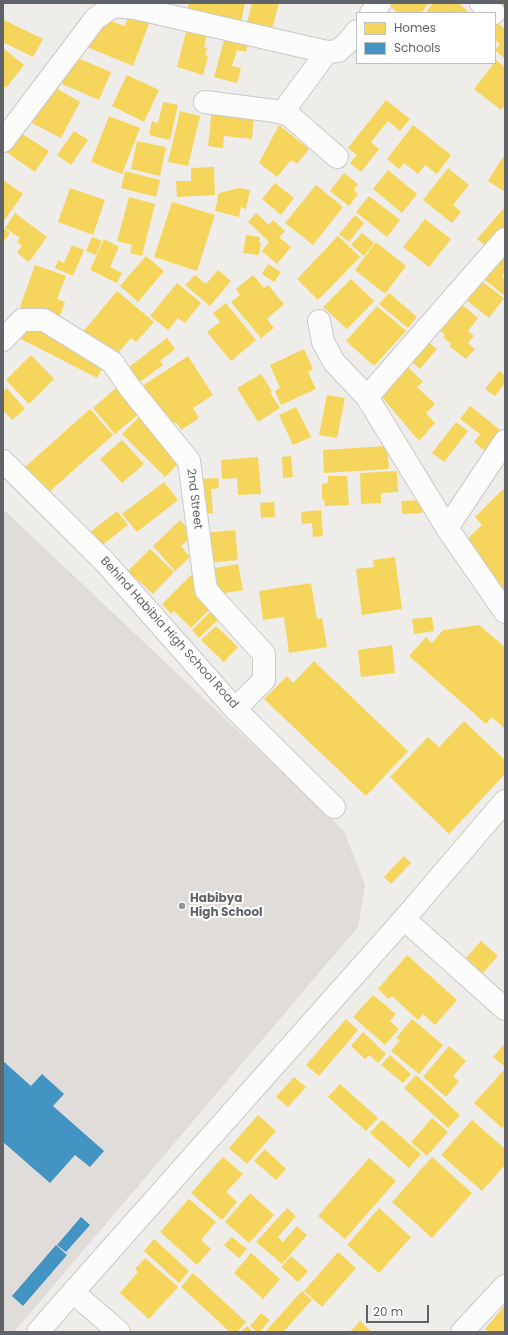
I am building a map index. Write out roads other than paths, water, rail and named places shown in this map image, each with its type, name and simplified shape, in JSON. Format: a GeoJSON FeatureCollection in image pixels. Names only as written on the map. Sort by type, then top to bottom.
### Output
{"type":"FeatureCollection","features":[{"type":"Feature","properties":{"kind":"street"},"geometry":{"type":"LineString","coordinates":[[372,12],[380,3]]}},
{"type":"Feature","properties":{"kind":"street"},"geometry":{"type":"LineString","coordinates":[[481,3],[492,12]]}},
{"type":"Feature","properties":{"kind":"street"},"geometry":{"type":"LineString","coordinates":[[3,141],[95,19],[113,6],[135,8],[327,52],[338,51],[348,42],[356,31]]}},
{"type":"Feature","properties":{"kind":"street"},"geometry":{"type":"LineString","coordinates":[[496,15],[505,22]]}},
{"type":"Feature","properties":{"kind":"street"},"geometry":{"type":"LineString","coordinates":[[282,113],[327,52]]}},
{"type":"Feature","properties":{"kind":"street"},"geometry":{"type":"LineString","coordinates":[[205,102],[275,111],[289,115],[336,157]]}},
{"type":"Feature","properties":{"kind":"street"},"geometry":{"type":"LineString","coordinates":[[367,397],[505,239]]}},
{"type":"Feature","properties":{"kind":"street","name":"2nd Street"},"geometry":{"type":"LineString","coordinates":[[3,340],[22,320],[44,320],[112,362],[130,388],[189,461],[206,590],[264,654],[264,680],[235,709]]}},
{"type":"Feature","properties":{"kind":"street"},"geometry":{"type":"LineString","coordinates":[[319,320],[323,342],[334,362],[367,397],[447,528],[505,612]]}},
{"type":"Feature","properties":{"kind":"street"},"geometry":{"type":"LineString","coordinates":[[447,528],[505,441]]}},
{"type":"Feature","properties":{"kind":"street","name":"Behind Habibia High School Road"},"geometry":{"type":"LineString","coordinates":[[3,461],[105,562],[235,709],[334,806]]}},
{"type":"Feature","properties":{"kind":"street"},"geometry":{"type":"LineString","coordinates":[[38,1332],[404,919],[505,801]]}},
{"type":"Feature","properties":{"kind":"street"},"geometry":{"type":"LineString","coordinates":[[404,919],[505,1009]]}},
{"type":"Feature","properties":{"kind":"street"},"geometry":{"type":"LineString","coordinates":[[462,1332],[505,1286]]}},
{"type":"Feature","properties":{"kind":"street"},"geometry":{"type":"LineString","coordinates":[[72,1292],[120,1332]]}},
{"type":"Feature","properties":{"kind":"place","name":"Habibya High School"},"geometry":{"type":"Point","coordinates":[182,906]}}]}
